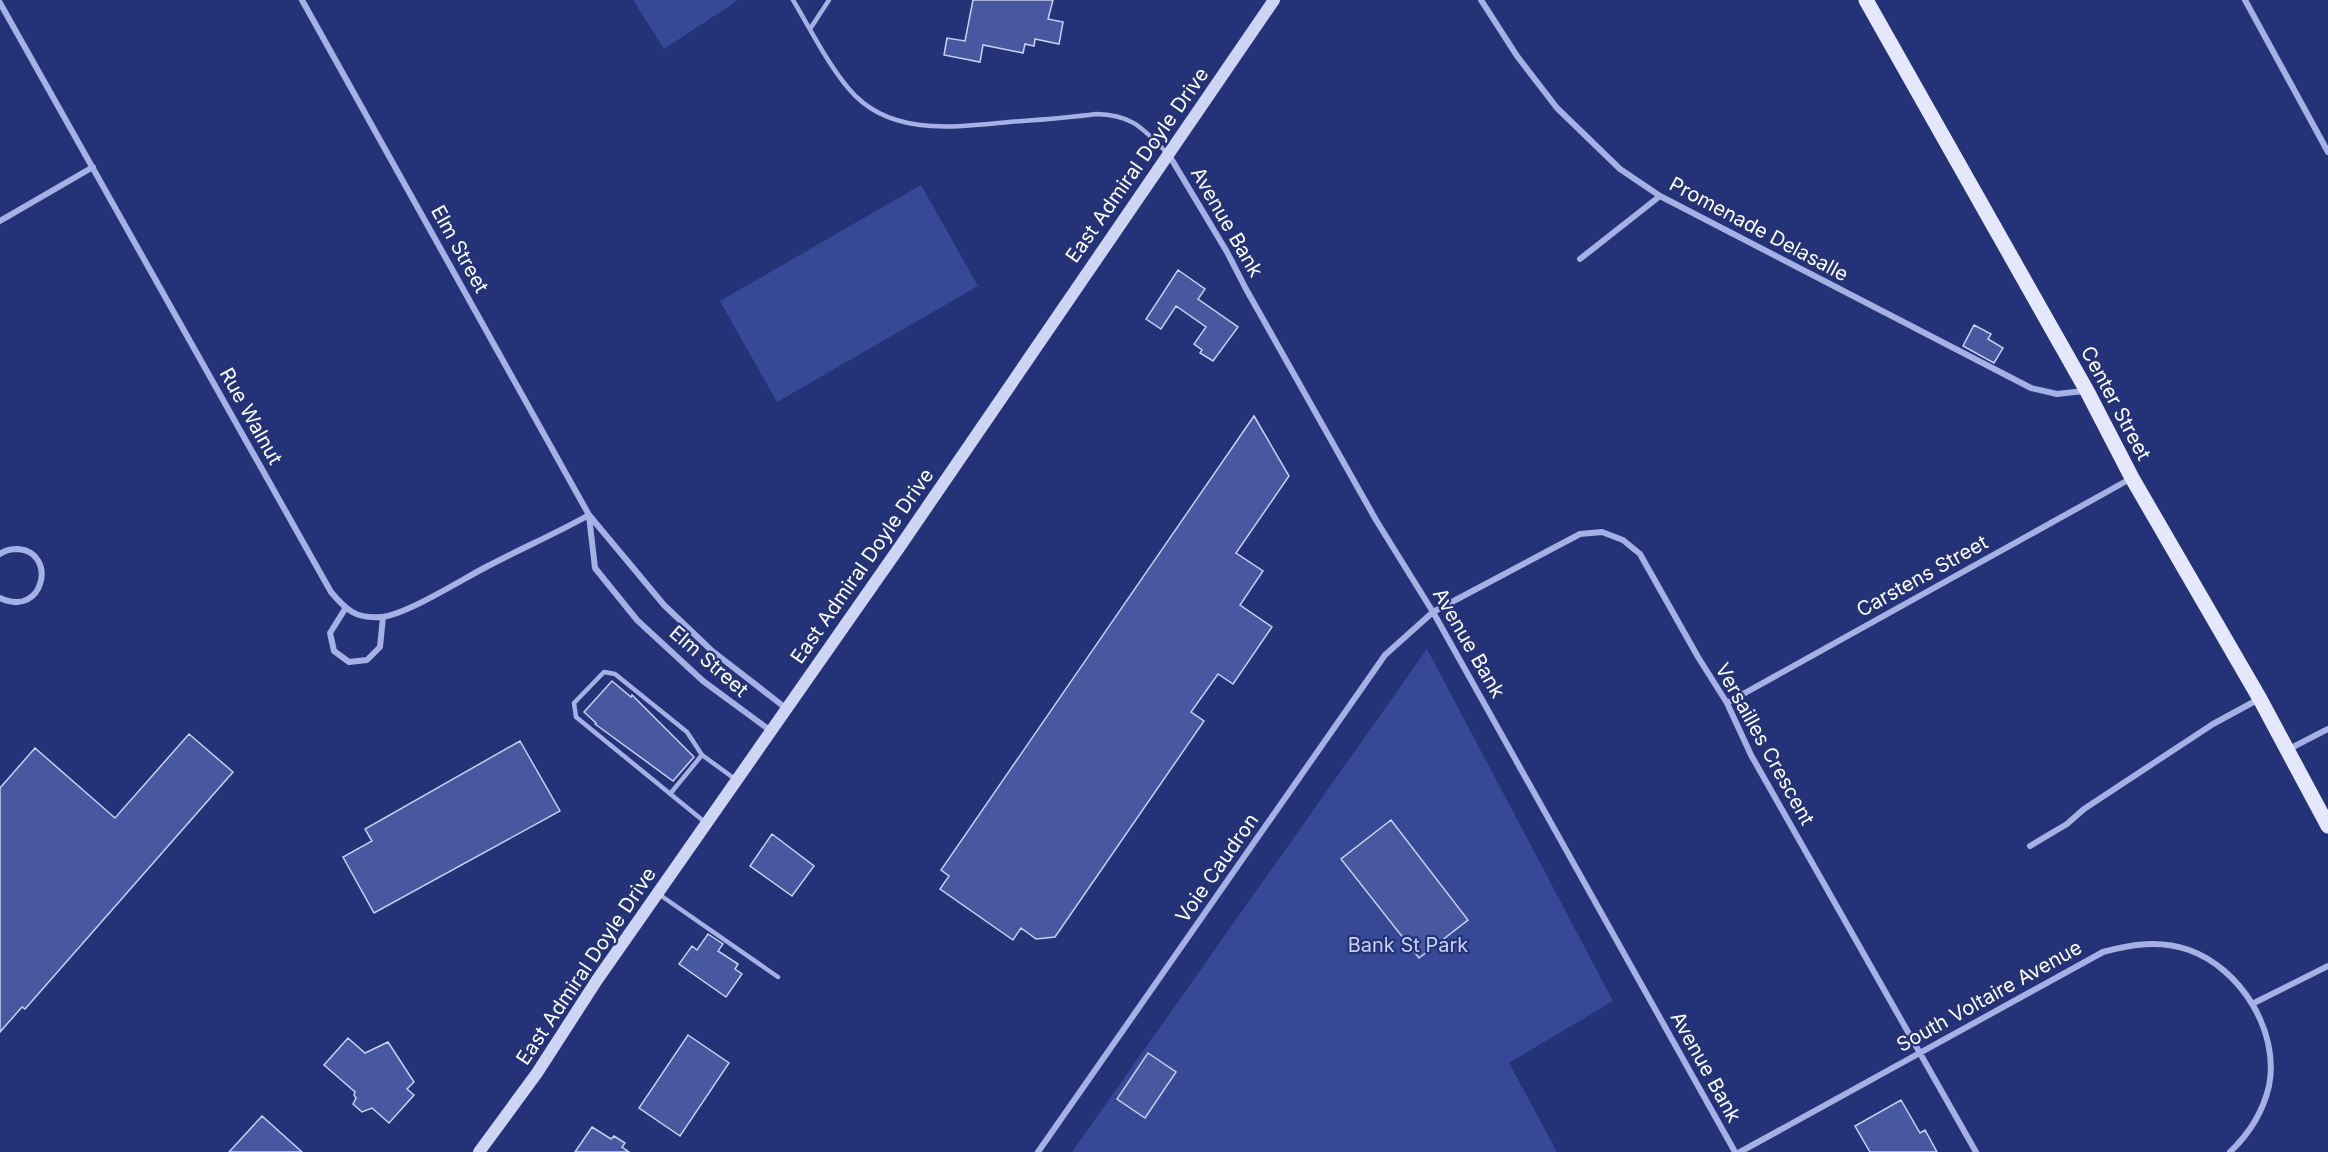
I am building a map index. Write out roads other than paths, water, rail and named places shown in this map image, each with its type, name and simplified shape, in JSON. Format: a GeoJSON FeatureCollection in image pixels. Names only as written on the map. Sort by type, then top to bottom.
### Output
{"type":"FeatureCollection","features":[{"type":"Feature","properties":{"kind":"main road","name":"East Admiral Doyle Drive"},"geometry":{"type":"LineString","coordinates":[[479,1152],[537,1073],[597,980],[787,709],[1274,0]]}},
{"type":"Feature","properties":{"kind":"main road","name":"Center Street"},"geometry":{"type":"LineString","coordinates":[[1866,0],[2087,391],[2132,478],[2260,699],[2328,826]]}},
{"type":"Feature","properties":{"kind":"street","name":"Elm Street"},"geometry":{"type":"LineString","coordinates":[[302,0],[589,515],[664,605],[711,650],[787,709]]}},
{"type":"Feature","properties":{"kind":"street","name":"Promenade Delasalle"},"geometry":{"type":"LineString","coordinates":[[1481,0],[1517,56],[1557,108],[1620,169],[1660,196],[2031,388],[2057,394],[2087,391]]}},
{"type":"Feature","properties":{"kind":"street"},"geometry":{"type":"LineString","coordinates":[[2245,0],[2328,152]]}},
{"type":"Feature","properties":{"kind":"street","name":"Rue Walnut"},"geometry":{"type":"LineString","coordinates":[[0,3],[331,592],[345,609]]}},
{"type":"Feature","properties":{"kind":"street","name":"Avenue Bank"},"geometry":{"type":"LineString","coordinates":[[1168,154],[1227,252],[1376,520],[1433,612],[1735,1152]]}},
{"type":"Feature","properties":{"kind":"street"},"geometry":{"type":"LineString","coordinates":[[0,221],[93,167]]}},
{"type":"Feature","properties":{"kind":"street"},"geometry":{"type":"LineString","coordinates":[[1580,259],[1660,196]]}},
{"type":"Feature","properties":{"kind":"street","name":"Carstens Street"},"geometry":{"type":"LineString","coordinates":[[1727,703],[2132,478]]}},
{"type":"Feature","properties":{"kind":"street","name":"Elm Street"},"geometry":{"type":"LineString","coordinates":[[589,515],[595,568],[637,620],[703,681],[771,731]]}},
{"type":"Feature","properties":{"kind":"street"},"geometry":{"type":"LineString","coordinates":[[383,617],[380,647],[367,660],[349,662],[334,651],[330,633],[345,609],[360,616],[383,617],[408,608],[589,515]]}},
{"type":"Feature","properties":{"kind":"street","name":"Versailles Crescent"},"geometry":{"type":"LineString","coordinates":[[1433,612],[1580,534],[1602,532],[1623,540],[1640,554],[1698,657],[1727,703],[1751,755],[1976,1152]]}},
{"type":"Feature","properties":{"kind":"street"},"geometry":{"type":"LineString","coordinates":[[0,598],[17,603],[29,599],[36,593],[42,581],[41,567],[30,553],[13,549],[1,550]]}},
{"type":"Feature","properties":{"kind":"street","name":"Voie Caudron"},"geometry":{"type":"LineString","coordinates":[[1038,1152],[1385,655],[1433,612]]}},
{"type":"Feature","properties":{"kind":"street"},"geometry":{"type":"LineString","coordinates":[[2030,846],[2067,824],[2084,809],[2213,724],[2260,699]]}},
{"type":"Feature","properties":{"kind":"street"},"geometry":{"type":"LineString","coordinates":[[2286,751],[2328,729]]}},
{"type":"Feature","properties":{"kind":"street","name":"South Voltaire Avenue"},"geometry":{"type":"LineString","coordinates":[[1740,1152],[2103,952],[2125,946],[2157,944],[2189,950],[2209,960],[2227,973],[2254,1003]]}},
{"type":"Feature","properties":{"kind":"street"},"geometry":{"type":"LineString","coordinates":[[2230,1152],[2253,1125],[2263,1105],[2269,1084],[2270,1063],[2266,1041],[2254,1003],[2328,966]]}},
{"type":"Feature","properties":{"kind":"lane"},"geometry":{"type":"LineString","coordinates":[[793,0],[850,91],[875,111],[909,124],[969,127],[1096,114],[1116,115],[1139,125],[1168,154]]}},
{"type":"Feature","properties":{"kind":"lane"},"geometry":{"type":"LineString","coordinates":[[810,29],[829,0]]}},
{"type":"Feature","properties":{"kind":"lane"},"geometry":{"type":"LineString","coordinates":[[707,823],[576,717],[574,703],[604,672],[615,674],[687,732],[702,754],[737,780]]}},
{"type":"Feature","properties":{"kind":"lane"},"geometry":{"type":"LineString","coordinates":[[670,794],[702,754]]}},
{"type":"Feature","properties":{"kind":"lane"},"geometry":{"type":"LineString","coordinates":[[658,893],[778,977]]}},
{"type":"Feature","properties":{"kind":"park label","name":"Bank St Park"},"geometry":{"type":"Point","coordinates":[1408,945]}}]}
